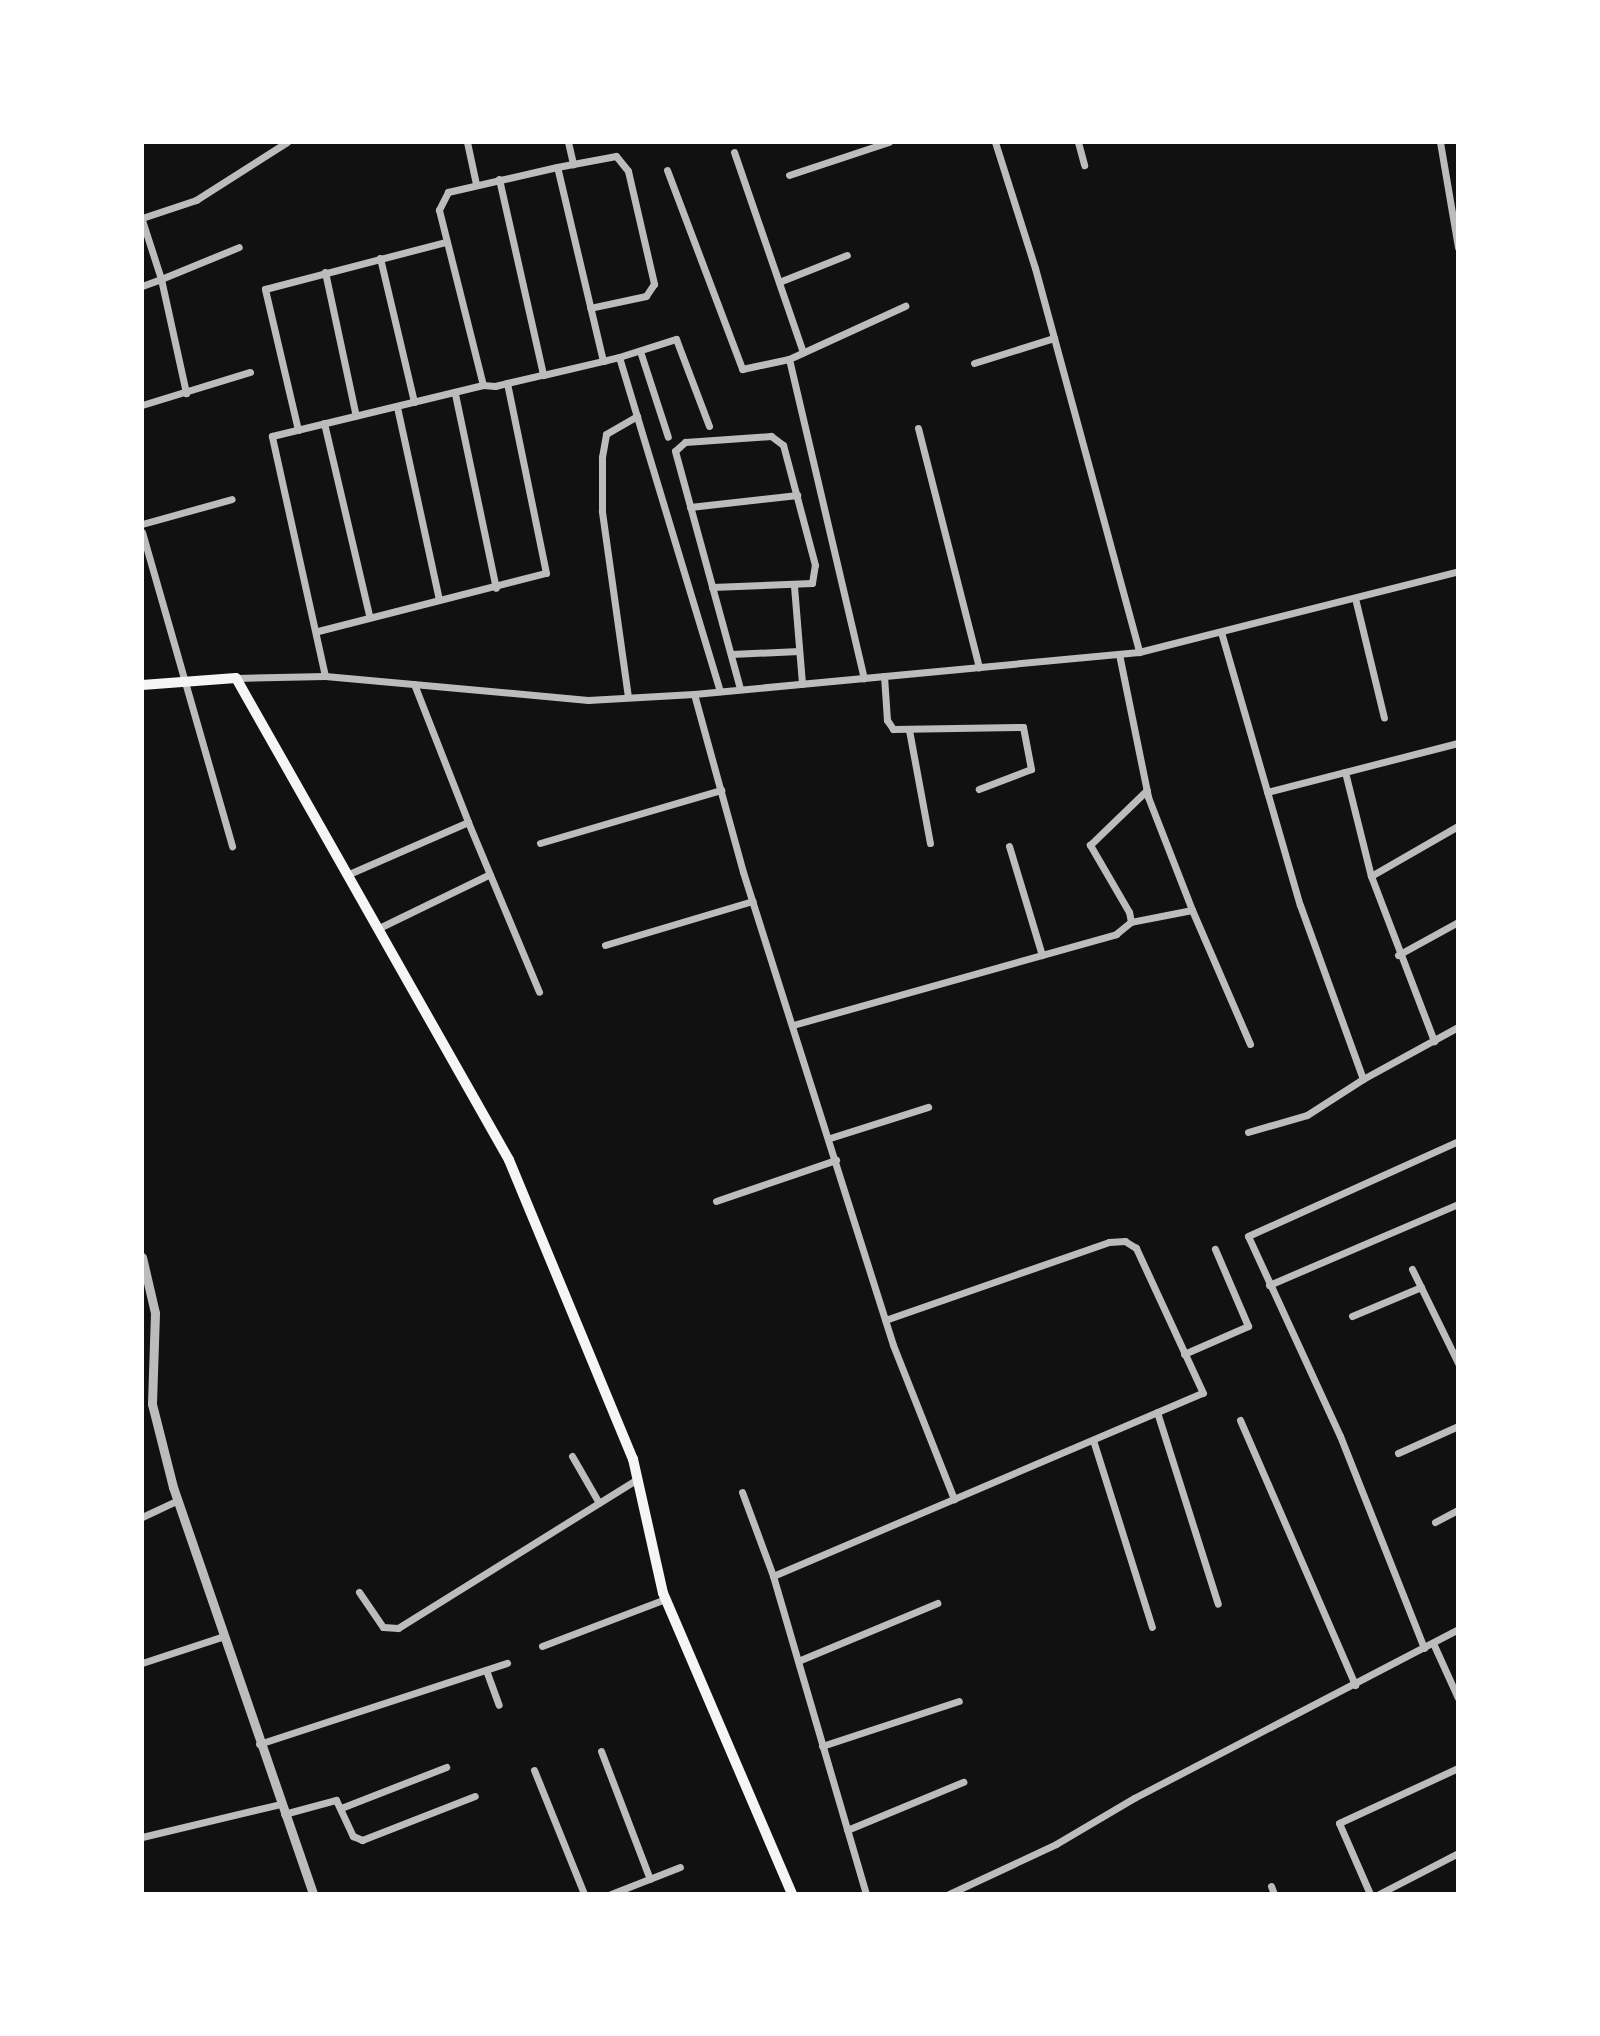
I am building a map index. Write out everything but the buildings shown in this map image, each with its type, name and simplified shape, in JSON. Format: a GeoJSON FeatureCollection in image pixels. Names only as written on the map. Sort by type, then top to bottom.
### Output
{"type":"FeatureCollection","features":[{"type":"Feature","properties":{"kind":"main road"},"geometry":{"type":"LineString","coordinates":[[142,685],[236,678],[509,1160],[637,1479],[665,1600],[792,1894]]}},
{"type":"Feature","properties":{"kind":"street"},"geometry":{"type":"LineString","coordinates":[[186,393],[161,279],[142,219],[196,200],[287,142]]}},
{"type":"Feature","properties":{"kind":"street"},"geometry":{"type":"LineString","coordinates":[[467,142],[476,184]]}},
{"type":"Feature","properties":{"kind":"street"},"geometry":{"type":"LineString","coordinates":[[568,142],[573,164]]}},
{"type":"Feature","properties":{"kind":"street"},"geometry":{"type":"LineString","coordinates":[[789,175],[889,142]]}},
{"type":"Feature","properties":{"kind":"street"},"geometry":{"type":"LineString","coordinates":[[995,142],[1054,338],[1139,652]]}},
{"type":"Feature","properties":{"kind":"street"},"geometry":{"type":"LineString","coordinates":[[1078,142],[1084,164]]}},
{"type":"Feature","properties":{"kind":"street"},"geometry":{"type":"LineString","coordinates":[[1440,142],[1458,247]]}},
{"type":"Feature","properties":{"kind":"street"},"geometry":{"type":"LineString","coordinates":[[734,152],[803,352]]}},
{"type":"Feature","properties":{"kind":"street"},"geometry":{"type":"LineString","coordinates":[[482,385],[446,242],[440,201],[448,192],[617,156],[625,162],[654,284],[646,296],[590,308]]}},
{"type":"Feature","properties":{"kind":"street"},"geometry":{"type":"LineString","coordinates":[[558,167],[603,361]]}},
{"type":"Feature","properties":{"kind":"street"},"geometry":{"type":"LineString","coordinates":[[667,170],[737,362],[749,369],[789,359],[905,306]]}},
{"type":"Feature","properties":{"kind":"street"},"geometry":{"type":"LineString","coordinates":[[499,179],[543,375]]}},
{"type":"Feature","properties":{"kind":"street"},"geometry":{"type":"LineString","coordinates":[[298,430],[265,289],[446,242]]}},
{"type":"Feature","properties":{"kind":"street"},"geometry":{"type":"LineString","coordinates":[[142,286],[239,247]]}},
{"type":"Feature","properties":{"kind":"street"},"geometry":{"type":"LineString","coordinates":[[779,282],[847,255]]}},
{"type":"Feature","properties":{"kind":"street"},"geometry":{"type":"LineString","coordinates":[[380,258],[414,402]]}},
{"type":"Feature","properties":{"kind":"street"},"geometry":{"type":"LineString","coordinates":[[325,272],[356,416]]}},
{"type":"Feature","properties":{"kind":"street"},"geometry":{"type":"LineString","coordinates":[[974,363],[1054,338]]}},
{"type":"Feature","properties":{"kind":"street"},"geometry":{"type":"LineString","coordinates":[[325,676],[318,631],[272,436],[454,394],[482,385],[507,383],[603,361],[676,339],[682,344],[709,426]]}},
{"type":"Feature","properties":{"kind":"street"},"geometry":{"type":"LineString","coordinates":[[640,351],[668,437]]}},
{"type":"Feature","properties":{"kind":"street"},"geometry":{"type":"LineString","coordinates":[[619,357],[720,691]]}},
{"type":"Feature","properties":{"kind":"street"},"geometry":{"type":"LineString","coordinates":[[789,359],[864,678]]}},
{"type":"Feature","properties":{"kind":"street"},"geometry":{"type":"LineString","coordinates":[[142,405],[250,372]]}},
{"type":"Feature","properties":{"kind":"street"},"geometry":{"type":"LineString","coordinates":[[318,631],[369,615],[496,588],[546,573],[507,383]]}},
{"type":"Feature","properties":{"kind":"street"},"geometry":{"type":"LineString","coordinates":[[454,394],[496,588]]}},
{"type":"Feature","properties":{"kind":"street"},"geometry":{"type":"LineString","coordinates":[[397,407],[439,599]]}},
{"type":"Feature","properties":{"kind":"street"},"geometry":{"type":"LineString","coordinates":[[628,697],[602,511],[602,457],[606,434],[637,416]]}},
{"type":"Feature","properties":{"kind":"street"},"geometry":{"type":"LineString","coordinates":[[324,423],[369,615]]}},
{"type":"Feature","properties":{"kind":"street"},"geometry":{"type":"LineString","coordinates":[[918,428],[979,667]]}},
{"type":"Feature","properties":{"kind":"street"},"geometry":{"type":"LineString","coordinates":[[712,587],[794,586],[812,583],[816,575],[783,445],[771,436],[685,442],[675,451],[712,587],[731,654],[740,689]]}},
{"type":"Feature","properties":{"kind":"street"},"geometry":{"type":"LineString","coordinates":[[690,507],[797,495]]}},
{"type":"Feature","properties":{"kind":"street"},"geometry":{"type":"LineString","coordinates":[[142,524],[233,499]]}},
{"type":"Feature","properties":{"kind":"street"},"geometry":{"type":"LineString","coordinates":[[142,532],[232,846]]}},
{"type":"Feature","properties":{"kind":"street"},"geometry":{"type":"LineString","coordinates":[[236,678],[325,676],[588,700],[694,694],[1139,652],[1458,571]]}},
{"type":"Feature","properties":{"kind":"street"},"geometry":{"type":"LineString","coordinates":[[794,586],[802,684]]}},
{"type":"Feature","properties":{"kind":"street"},"geometry":{"type":"LineString","coordinates":[[1355,598],[1384,718]]}},
{"type":"Feature","properties":{"kind":"street"},"geometry":{"type":"LineString","coordinates":[[1220,632],[1300,905],[1363,1079]]}},
{"type":"Feature","properties":{"kind":"street"},"geometry":{"type":"LineString","coordinates":[[731,654],[799,651]]}},
{"type":"Feature","properties":{"kind":"street"},"geometry":{"type":"LineString","coordinates":[[1119,654],[1147,790],[1192,910],[1250,1044]]}},
{"type":"Feature","properties":{"kind":"street"},"geometry":{"type":"LineString","coordinates":[[884,676],[888,724],[909,730],[1022,726],[1031,769],[979,789]]}},
{"type":"Feature","properties":{"kind":"street"},"geometry":{"type":"LineString","coordinates":[[414,684],[539,992]]}},
{"type":"Feature","properties":{"kind":"street"},"geometry":{"type":"LineString","coordinates":[[694,694],[753,901],[830,1138],[885,1320],[954,1499]]}},
{"type":"Feature","properties":{"kind":"street"},"geometry":{"type":"LineString","coordinates":[[909,730],[930,843]]}},
{"type":"Feature","properties":{"kind":"street"},"geometry":{"type":"LineString","coordinates":[[1267,792],[1458,743]]}},
{"type":"Feature","properties":{"kind":"street"},"geometry":{"type":"LineString","coordinates":[[1345,772],[1371,876],[1398,955],[1434,1041]]}},
{"type":"Feature","properties":{"kind":"street"},"geometry":{"type":"LineString","coordinates":[[540,843],[721,790]]}},
{"type":"Feature","properties":{"kind":"street"},"geometry":{"type":"LineString","coordinates":[[1131,922],[1126,904],[1090,845],[1147,790]]}},
{"type":"Feature","properties":{"kind":"street"},"geometry":{"type":"LineString","coordinates":[[349,874],[468,822]]}},
{"type":"Feature","properties":{"kind":"street"},"geometry":{"type":"LineString","coordinates":[[1371,876],[1458,827]]}},
{"type":"Feature","properties":{"kind":"street"},"geometry":{"type":"LineString","coordinates":[[1009,846],[1042,955]]}},
{"type":"Feature","properties":{"kind":"street"},"geometry":{"type":"LineString","coordinates":[[379,928],[490,874]]}},
{"type":"Feature","properties":{"kind":"street"},"geometry":{"type":"LineString","coordinates":[[605,946],[753,901]]}},
{"type":"Feature","properties":{"kind":"street"},"geometry":{"type":"LineString","coordinates":[[793,1025],[1100,941],[1131,922],[1192,910]]}},
{"type":"Feature","properties":{"kind":"street"},"geometry":{"type":"LineString","coordinates":[[1398,955],[1458,922]]}},
{"type":"Feature","properties":{"kind":"street"},"geometry":{"type":"LineString","coordinates":[[1248,1132],[1307,1115],[1363,1079],[1458,1027]]}},
{"type":"Feature","properties":{"kind":"street"},"geometry":{"type":"LineString","coordinates":[[830,1138],[929,1107]]}},
{"type":"Feature","properties":{"kind":"street"},"geometry":{"type":"LineString","coordinates":[[1424,1648],[1340,1436],[1248,1236],[1251,1231],[1458,1141]]}},
{"type":"Feature","properties":{"kind":"street"},"geometry":{"type":"LineString","coordinates":[[716,1200],[836,1160]]}},
{"type":"Feature","properties":{"kind":"street"},"geometry":{"type":"LineString","coordinates":[[1269,1285],[1458,1204]]}},
{"type":"Feature","properties":{"kind":"street"},"geometry":{"type":"LineString","coordinates":[[773,1576],[1203,1393],[1136,1248],[1125,1241],[1109,1241],[885,1320]]}},
{"type":"Feature","properties":{"kind":"street"},"geometry":{"type":"LineString","coordinates":[[1184,1354],[1248,1326],[1215,1249]]}},
{"type":"Feature","properties":{"kind":"street"},"geometry":{"type":"LineString","coordinates":[[142,1257],[155,1313],[152,1404],[177,1501],[221,1637],[313,1894]]}},
{"type":"Feature","properties":{"kind":"street"},"geometry":{"type":"LineString","coordinates":[[1412,1269],[1458,1363]]}},
{"type":"Feature","properties":{"kind":"street"},"geometry":{"type":"LineString","coordinates":[[1352,1316],[1421,1287]]}},
{"type":"Feature","properties":{"kind":"street"},"geometry":{"type":"LineString","coordinates":[[1157,1412],[1218,1604]]}},
{"type":"Feature","properties":{"kind":"street"},"geometry":{"type":"LineString","coordinates":[[1240,1420],[1355,1685]]}},
{"type":"Feature","properties":{"kind":"street"},"geometry":{"type":"LineString","coordinates":[[1398,1453],[1458,1426]]}},
{"type":"Feature","properties":{"kind":"street"},"geometry":{"type":"LineString","coordinates":[[1093,1440],[1152,1627]]}},
{"type":"Feature","properties":{"kind":"street"},"geometry":{"type":"LineString","coordinates":[[572,1456],[599,1503]]}},
{"type":"Feature","properties":{"kind":"street"},"geometry":{"type":"LineString","coordinates":[[359,1592],[383,1627],[398,1628],[637,1479]]}},
{"type":"Feature","properties":{"kind":"street"},"geometry":{"type":"LineString","coordinates":[[742,1492],[773,1576],[866,1894]]}},
{"type":"Feature","properties":{"kind":"street"},"geometry":{"type":"LineString","coordinates":[[142,1517],[177,1501]]}},
{"type":"Feature","properties":{"kind":"street"},"geometry":{"type":"LineString","coordinates":[[1435,1522],[1458,1510]]}},
{"type":"Feature","properties":{"kind":"street"},"geometry":{"type":"LineString","coordinates":[[542,1646],[665,1600]]}},
{"type":"Feature","properties":{"kind":"street"},"geometry":{"type":"LineString","coordinates":[[798,1661],[937,1603]]}},
{"type":"Feature","properties":{"kind":"street"},"geometry":{"type":"LineString","coordinates":[[949,1894],[1056,1844],[1134,1798],[1458,1629]]}},
{"type":"Feature","properties":{"kind":"street"},"geometry":{"type":"LineString","coordinates":[[142,1663],[221,1637]]}},
{"type":"Feature","properties":{"kind":"street"},"geometry":{"type":"LineString","coordinates":[[1433,1643],[1458,1698]]}},
{"type":"Feature","properties":{"kind":"street"},"geometry":{"type":"LineString","coordinates":[[259,1744],[507,1663]]}},
{"type":"Feature","properties":{"kind":"street"},"geometry":{"type":"LineString","coordinates":[[486,1670],[499,1705]]}},
{"type":"Feature","properties":{"kind":"street"},"geometry":{"type":"LineString","coordinates":[[822,1746],[959,1701]]}},
{"type":"Feature","properties":{"kind":"street"},"geometry":{"type":"LineString","coordinates":[[601,1751],[650,1879]]}},
{"type":"Feature","properties":{"kind":"street"},"geometry":{"type":"LineString","coordinates":[[341,1808],[446,1767]]}},
{"type":"Feature","properties":{"kind":"street"},"geometry":{"type":"LineString","coordinates":[[1370,1894],[1339,1824],[1458,1768]]}},
{"type":"Feature","properties":{"kind":"street"},"geometry":{"type":"LineString","coordinates":[[534,1770],[584,1894]]}},
{"type":"Feature","properties":{"kind":"street"},"geometry":{"type":"LineString","coordinates":[[847,1830],[963,1782]]}},
{"type":"Feature","properties":{"kind":"street"},"geometry":{"type":"LineString","coordinates":[[284,1814],[331,1798],[341,1808],[353,1836],[362,1840],[475,1796]]}},
{"type":"Feature","properties":{"kind":"street"},"geometry":{"type":"LineString","coordinates":[[142,1837],[281,1804]]}},
{"type":"Feature","properties":{"kind":"street"},"geometry":{"type":"LineString","coordinates":[[1379,1894],[1458,1853]]}},
{"type":"Feature","properties":{"kind":"street"},"geometry":{"type":"LineString","coordinates":[[611,1894],[680,1867]]}}]}
